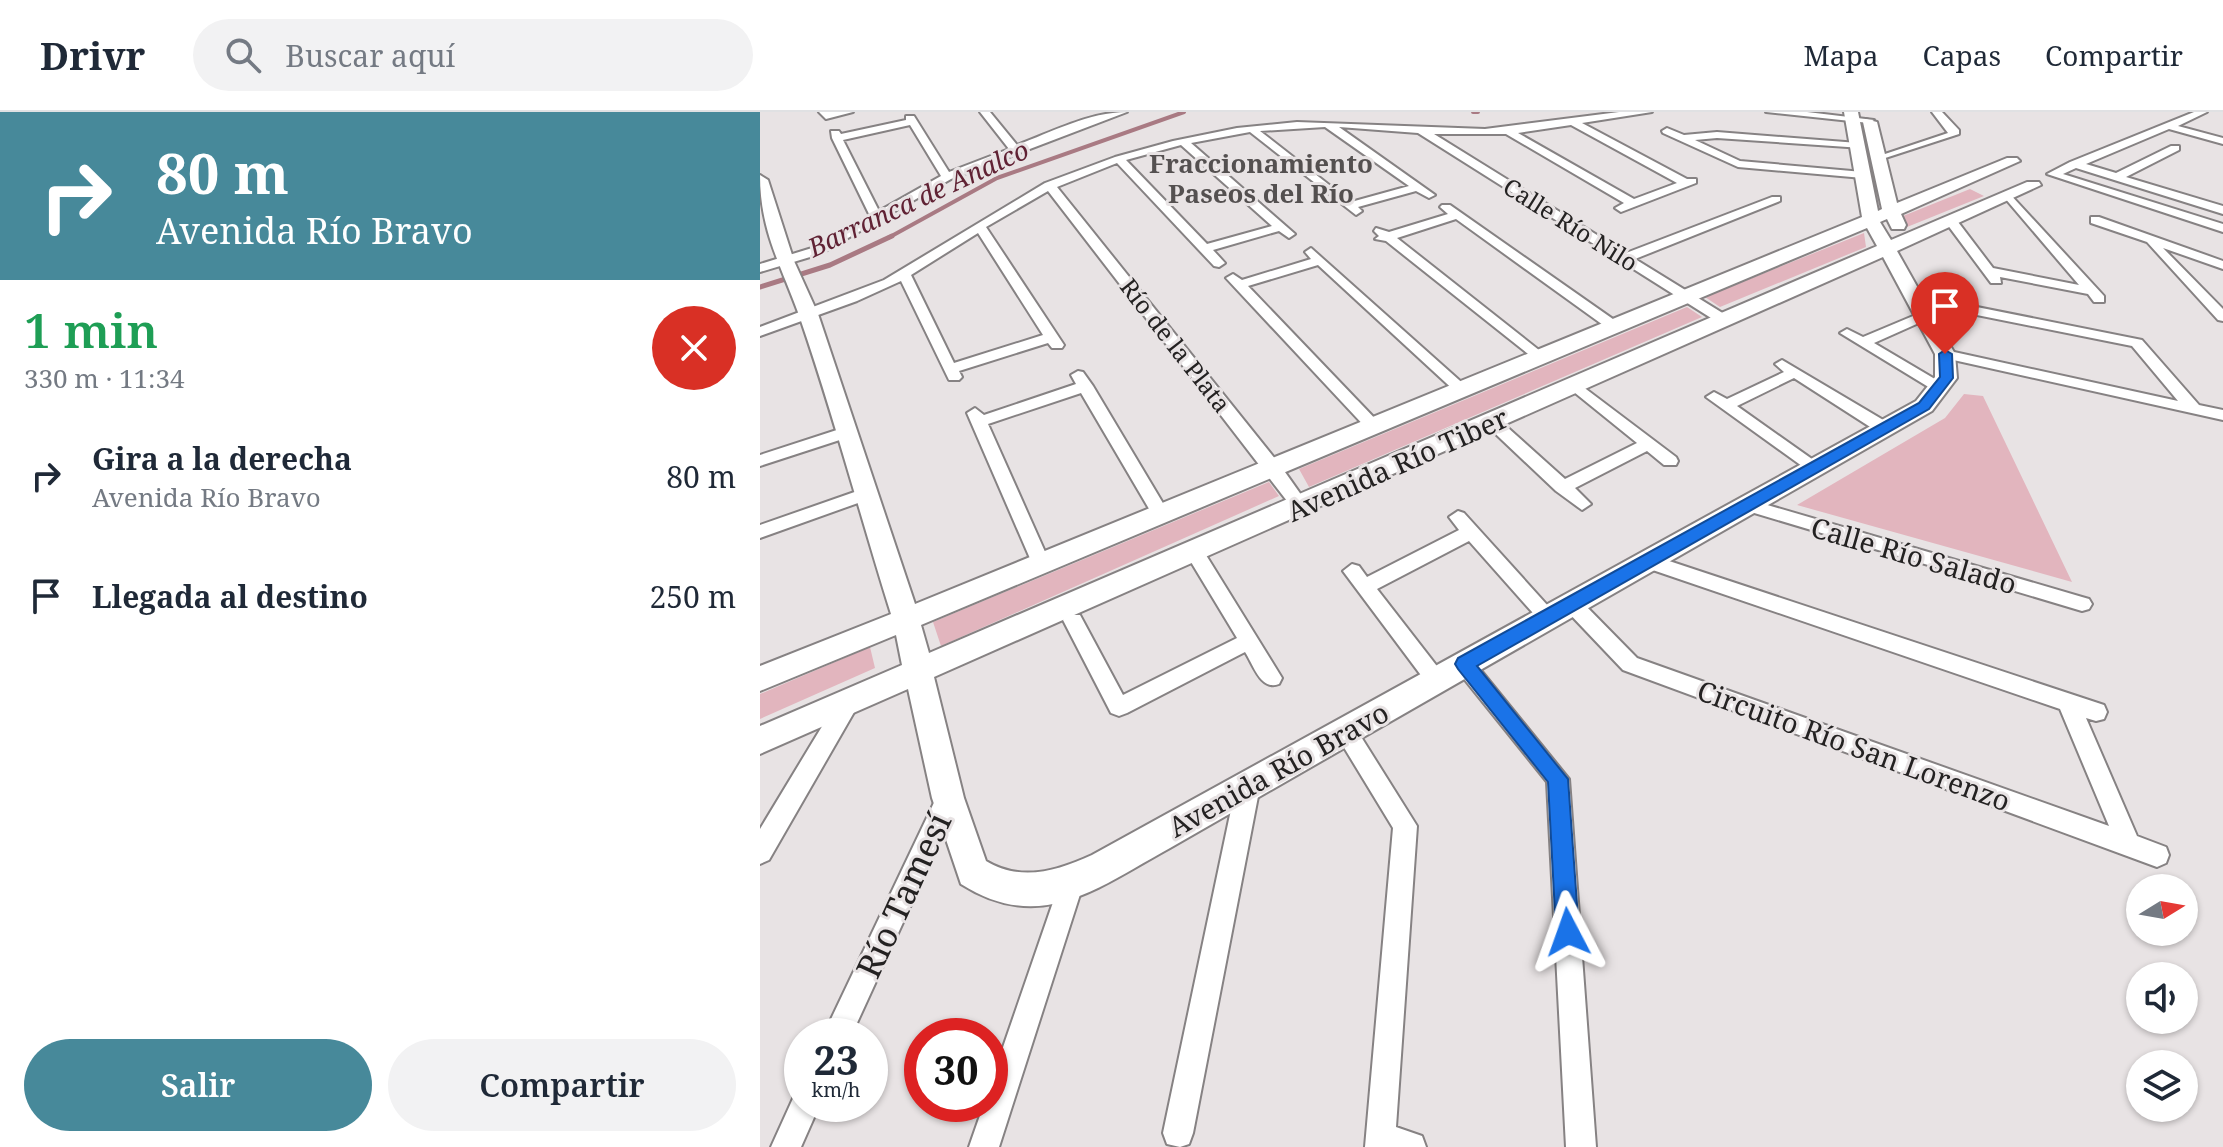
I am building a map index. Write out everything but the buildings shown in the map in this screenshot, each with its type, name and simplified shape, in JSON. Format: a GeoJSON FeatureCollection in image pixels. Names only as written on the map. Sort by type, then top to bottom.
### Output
{"type":"FeatureCollection","features":[{"type":"Feature","properties":{"kind":"street"},"geometry":{"type":"LineString","coordinates":[[824,112],[826,116],[848,112]]}},
{"type":"Feature","properties":{"kind":"street"},"geometry":{"type":"LineString","coordinates":[[985,112],[1015,149]]}},
{"type":"Feature","properties":{"kind":"street"},"geometry":{"type":"LineString","coordinates":[[1067,112],[1079,125]]}},
{"type":"Feature","properties":{"kind":"street"},"geometry":{"type":"LineString","coordinates":[[760,268],[787,264],[816,251],[947,177],[1079,125],[1122,112]]}},
{"type":"Feature","properties":{"kind":"street"},"geometry":{"type":"LineString","coordinates":[[760,332],[806,310],[866,293],[904,274],[979,225],[1049,185],[1119,159],[1184,142],[1253,130],[1327,124],[1508,131],[1647,112]]}},
{"type":"Feature","properties":{"kind":"street"},"geometry":{"type":"LineString","coordinates":[[1771,112],[1860,116]]}},
{"type":"Feature","properties":{"kind":"street"},"geometry":{"type":"LineString","coordinates":[[1880,159],[1952,135],[1955,132],[1937,112]]}},
{"type":"Feature","properties":{"kind":"street"},"geometry":{"type":"LineString","coordinates":[[2202,112],[2053,174],[2223,228]]}},
{"type":"Feature","properties":{"kind":"street"},"geometry":{"type":"LineString","coordinates":[[1847,333],[1940,388],[1946,378],[1945,354],[1863,175],[1858,146],[1860,116]]}},
{"type":"Feature","properties":{"kind":"street"},"geometry":{"type":"LineString","coordinates":[[1860,116],[1880,159],[1881,216]]}},
{"type":"Feature","properties":{"kind":"street"},"geometry":{"type":"LineString","coordinates":[[876,217],[836,135],[911,120],[947,177]]}},
{"type":"Feature","properties":{"kind":"street"},"geometry":{"type":"LineString","coordinates":[[1508,131],[1626,205],[1691,182],[1574,123]]}},
{"type":"Feature","properties":{"kind":"street"},"geometry":{"type":"LineString","coordinates":[[1327,124],[1429,195]]}},
{"type":"Feature","properties":{"kind":"street"},"geometry":{"type":"LineString","coordinates":[[2168,126],[2223,141]]}},
{"type":"Feature","properties":{"kind":"street","name":"Calle Río Nilo"},"geometry":{"type":"LineString","coordinates":[[1417,128],[1724,320]]}},
{"type":"Feature","properties":{"kind":"street"},"geometry":{"type":"LineString","coordinates":[[1253,130],[1353,208],[1417,187]]}},
{"type":"Feature","properties":{"kind":"street"},"geometry":{"type":"LineString","coordinates":[[1667,131],[1738,164],[1863,175]]}},
{"type":"Feature","properties":{"kind":"street"},"geometry":{"type":"LineString","coordinates":[[1683,138],[1717,135],[1858,146]]}},
{"type":"Feature","properties":{"kind":"street"},"geometry":{"type":"LineString","coordinates":[[1184,142],[1285,230],[1205,248]]}},
{"type":"Feature","properties":{"kind":"street"},"geometry":{"type":"LineString","coordinates":[[2117,177],[2175,148]]}},
{"type":"Feature","properties":{"kind":"street"},"geometry":{"type":"LineString","coordinates":[[1119,159],[1219,263]]}},
{"type":"Feature","properties":{"kind":"street","name":"Avenida Río Tiber"},"geometry":{"type":"LineString","coordinates":[[760,679],[1463,391],[2012,161]]}},
{"type":"Feature","properties":{"kind":"street"},"geometry":{"type":"LineString","coordinates":[[2074,164],[2223,210]]}},
{"type":"Feature","properties":{"kind":"street","name":"Avenida Río Bravo"},"geometry":{"type":"LineString","coordinates":[[760,180],[763,200],[806,310],[906,618],[948,798],[973,872],[1004,889],[1042,891],[1072,882],[1924,406],[1940,388]]}},
{"type":"Feature","properties":{"kind":"street"},"geometry":{"type":"LineString","coordinates":[[1951,221],[1993,275],[2095,295],[2004,197],[1961,183]]}},
{"type":"Feature","properties":{"kind":"street","name":"Río de la Plata"},"geometry":{"type":"LineString","coordinates":[[1049,185],[1300,506]]}},
{"type":"Feature","properties":{"kind":"street","name":"Avenida Río Tiber"},"geometry":{"type":"LineString","coordinates":[[760,740],[2033,185]]}},
{"type":"Feature","properties":{"kind":"street"},"geometry":{"type":"LineString","coordinates":[[1625,258],[1776,199]]}},
{"type":"Feature","properties":{"kind":"street"},"geometry":{"type":"LineString","coordinates":[[1542,358],[1382,236],[1451,211],[1615,327]]}},
{"type":"Feature","properties":{"kind":"street"},"geometry":{"type":"LineString","coordinates":[[2095,220],[2223,265]]}},
{"type":"Feature","properties":{"kind":"street"},"geometry":{"type":"LineString","coordinates":[[904,274],[952,373],[1054,341],[979,225]]}},
{"type":"Feature","properties":{"kind":"street"},"geometry":{"type":"LineString","coordinates":[[2150,241],[2223,317]]}},
{"type":"Feature","properties":{"kind":"street"},"geometry":{"type":"LineString","coordinates":[[1375,427],[1236,282],[1315,256],[1463,391]]}},
{"type":"Feature","properties":{"kind":"street"},"geometry":{"type":"LineString","coordinates":[[1863,342],[1921,307],[2137,343],[2193,408]]}},
{"type":"Feature","properties":{"kind":"street"},"geometry":{"type":"LineString","coordinates":[[1945,354],[2222,415]]}},
{"type":"Feature","properties":{"kind":"street"},"geometry":{"type":"LineString","coordinates":[[1813,468],[1720,402],[1789,368],[1884,428]]}},
{"type":"Feature","properties":{"kind":"street"},"geometry":{"type":"LineString","coordinates":[[1041,563],[976,417],[1081,380],[1161,515]]}},
{"type":"Feature","properties":{"kind":"street"},"geometry":{"type":"LineString","coordinates":[[1574,385],[1670,461]]}},
{"type":"Feature","properties":{"kind":"street"},"geometry":{"type":"LineString","coordinates":[[1491,422],[1582,504]]}},
{"type":"Feature","properties":{"kind":"street"},"geometry":{"type":"LineString","coordinates":[[760,461],[846,432]]}},
{"type":"Feature","properties":{"kind":"street"},"geometry":{"type":"LineString","coordinates":[[1562,487],[1649,444]]}},
{"type":"Feature","properties":{"kind":"street"},"geometry":{"type":"LineString","coordinates":[[760,532],[866,494]]}},
{"type":"Feature","properties":{"kind":"street","name":"Calle Río Salado"},"geometry":{"type":"LineString","coordinates":[[1747,505],[2082,604]]}},
{"type":"Feature","properties":{"kind":"street","name":"Circuito Río San Lorenzo"},"geometry":{"type":"LineString","coordinates":[[1436,680],[1358,579],[1464,525],[1560,610],[1630,664],[2157,855]]}},
{"type":"Feature","properties":{"kind":"street"},"geometry":{"type":"LineString","coordinates":[[1194,552],[1272,678]]}},
{"type":"Feature","properties":{"kind":"street"},"geometry":{"type":"LineString","coordinates":[[1648,561],[2096,712]]}},
{"type":"Feature","properties":{"kind":"street"},"geometry":{"type":"LineString","coordinates":[[1073,620],[1119,707],[1249,641]]}},
{"type":"Feature","properties":{"kind":"street"},"geometry":{"type":"LineString","coordinates":[[1464,664],[1558,779],[1581,1147]]}},
{"type":"Feature","properties":{"kind":"street"},"geometry":{"type":"LineString","coordinates":[[760,852],[849,701]]}},
{"type":"Feature","properties":{"kind":"street"},"geometry":{"type":"LineString","coordinates":[[2068,702],[2129,845]]}},
{"type":"Feature","properties":{"kind":"street"},"geometry":{"type":"LineString","coordinates":[[1345,731],[1405,826],[1380,1142],[1411,1147]]}},
{"type":"Feature","properties":{"kind":"street"},"geometry":{"type":"LineString","coordinates":[[1178,1133],[1248,786]]}},
{"type":"Feature","properties":{"kind":"street","name":"Río Tamesí"},"geometry":{"type":"LineString","coordinates":[[845,1018],[948,798]]}},
{"type":"Feature","properties":{"kind":"street"},"geometry":{"type":"LineString","coordinates":[[984,1147],[1072,882]]}},
{"type":"Feature","properties":{"kind":"street"},"geometry":{"type":"LineString","coordinates":[[786,1147],[797,1122]]}},
{"type":"Feature","properties":{"kind":"shaded area"},"geometry":{"type":"Polygon","coordinates":[[[1970,189],[1984,196],[1907,227],[1903,216],[1970,189]]]}},
{"type":"Feature","properties":{"kind":"shaded area"},"geometry":{"type":"Polygon","coordinates":[[[1864,233],[1866,247],[1720,307],[1705,297],[1864,233]]]}},
{"type":"Feature","properties":{"kind":"shaded area"},"geometry":{"type":"Polygon","coordinates":[[[1687,307],[1702,317],[1309,487],[1299,469],[1687,307]]]}},
{"type":"Feature","properties":{"kind":"shaded area"},"geometry":{"type":"Polygon","coordinates":[[[1964,394],[1983,396],[2072,582],[1797,505],[1945,418],[1964,394]]]}},
{"type":"Feature","properties":{"kind":"shaded area"},"geometry":{"type":"Polygon","coordinates":[[[1269,482],[1279,496],[941,646],[933,622],[1269,482]]]}},
{"type":"Feature","properties":{"kind":"shaded area"},"geometry":{"type":"Polygon","coordinates":[[[870,647],[875,668],[760,719],[760,694],[870,647]]]}},
{"type":"Feature","properties":{"kind":"waterway","name":"Barranca de Analco"},"geometry":{"type":"LineString","coordinates":[[890,237],[997,178],[1184,112]]}},
{"type":"Feature","properties":{"kind":"waterway","name":"Barranca de Analco"},"geometry":{"type":"LineString","coordinates":[[1473,112],[1478,112]]}},
{"type":"Feature","properties":{"kind":"waterway","name":"Barranca de Analco"},"geometry":{"type":"LineString","coordinates":[[760,287],[830,265],[890,237]]}},
{"type":"Feature","properties":{"kind":"district","name":"Fraccionamiento Paseos del Río"},"geometry":{"type":"Point","coordinates":[1261,178]}},
{"type":"Feature","properties":{"kind":"route"},"geometry":{"type":"LineString","coordinates":[[1568,932],[1558,779],[1464,664],[1924,406],[1946,378],[1945,354]]}}]}
